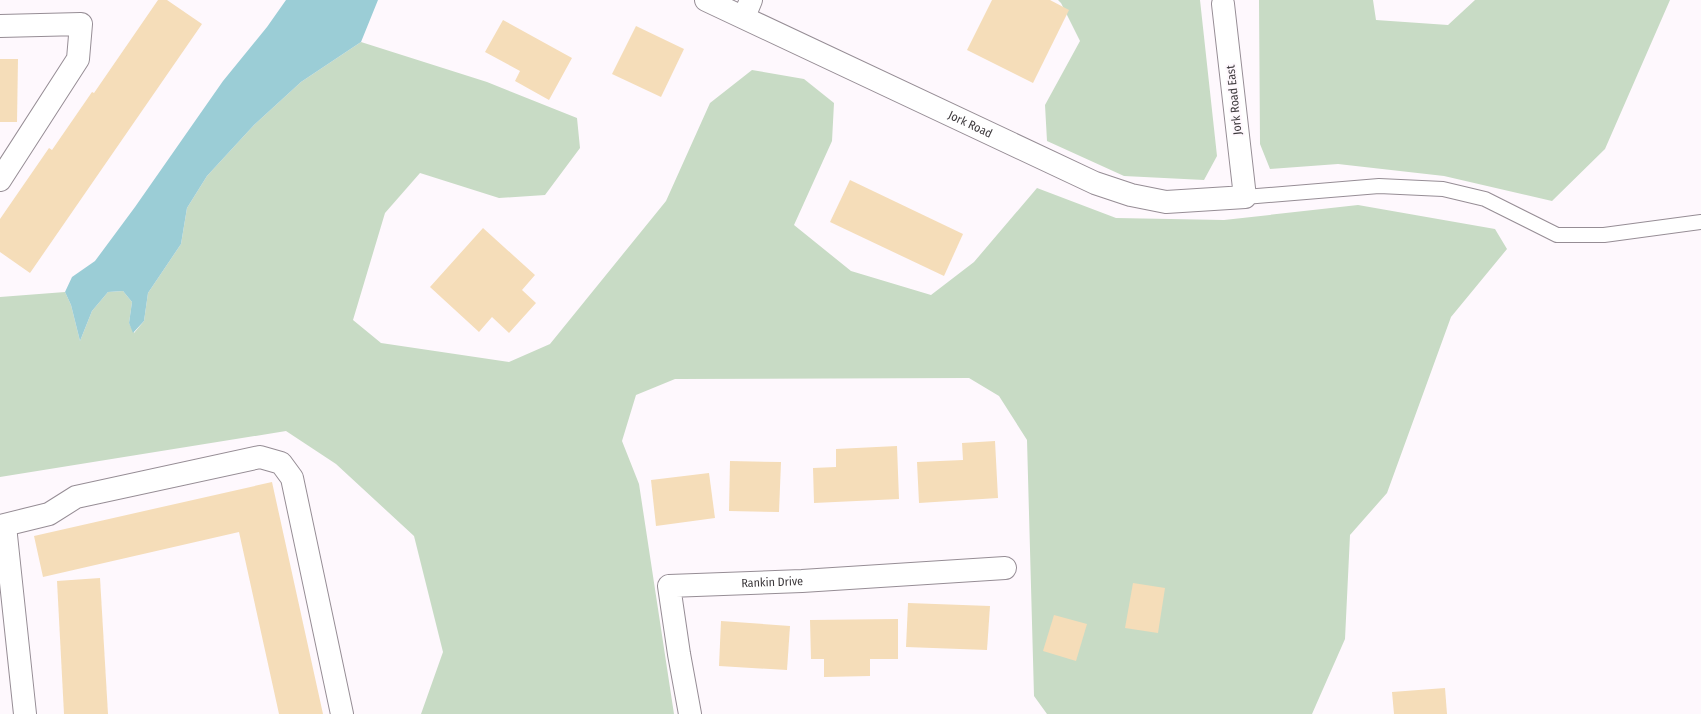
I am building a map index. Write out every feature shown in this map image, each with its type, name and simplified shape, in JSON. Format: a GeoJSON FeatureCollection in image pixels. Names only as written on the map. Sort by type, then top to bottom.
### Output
{"type":"FeatureCollection","features":[{"type":"Feature","properties":{"kind":"street","name":"Jork Road"},"geometry":{"type":"LineString","coordinates":[[706,0],[748,8],[1095,183],[1131,195],[1166,202],[1245,197]]}},
{"type":"Feature","properties":{"kind":"street","name":"Jork Road East"},"geometry":{"type":"LineString","coordinates":[[1223,4],[1245,197]]}},
{"type":"Feature","properties":{"kind":"street"},"geometry":{"type":"LineString","coordinates":[[0,26],[81,24],[78,59],[0,180]]}},
{"type":"Feature","properties":{"kind":"street"},"geometry":{"type":"LineString","coordinates":[[24,714],[3,526],[49,514],[76,497],[260,457],[281,463],[292,478],[342,714]]}},
{"type":"Feature","properties":{"kind":"street","name":"Rankin Drive"},"geometry":{"type":"LineString","coordinates":[[690,714],[669,586],[802,582],[1005,568]]}},
{"type":"Feature","properties":{"kind":"lane"},"geometry":{"type":"LineString","coordinates":[[1245,197],[1380,186],[1443,189],[1485,199],[1557,235],[1604,235],[1701,222]]}},
{"type":"Feature","properties":{"kind":"green space"},"geometry":{"type":"Polygon","coordinates":[[[1058,0],[1200,0],[1217,156],[1204,180],[1124,176],[1047,141],[1045,105],[1080,41],[1061,3],[1058,0]]]}},
{"type":"Feature","properties":{"kind":"green space"},"geometry":{"type":"Polygon","coordinates":[[[1259,0],[1373,0],[1376,20],[1448,25],[1475,0],[1670,0],[1605,149],[1552,201],[1444,176],[1338,164],[1270,169],[1260,144],[1259,0]]]}},
{"type":"Feature","properties":{"kind":"green space"},"geometry":{"type":"Polygon","coordinates":[[[361,42],[487,82],[577,118],[580,148],[545,195],[499,198],[420,173],[385,213],[353,320],[381,343],[509,362],[550,344],[666,201],[710,103],[752,70],[804,79],[834,103],[832,141],[794,225],[851,271],[931,295],[974,262],[1037,188],[1116,218],[1224,220],[1358,205],[1495,229],[1507,249],[1451,317],[1387,493],[1350,535],[1345,639],[1312,714],[1047,714],[1034,696],[1027,440],[999,396],[969,378],[675,379],[636,395],[622,441],[639,484],[674,714],[421,714],[443,652],[414,536],[336,464],[286,431],[0,477],[0,297],[65,292],[71,305],[80,341],[92,311],[108,292],[123,291],[132,302],[129,323],[134,333],[144,321],[148,293],[181,244],[187,208],[207,176],[254,125],[301,82],[361,42]]]}},
{"type":"Feature","properties":{"kind":"water"},"geometry":{"type":"Polygon","coordinates":[[[286,0],[378,0],[361,42],[301,82],[254,125],[207,176],[187,208],[181,244],[148,293],[144,321],[133,333],[129,323],[132,302],[123,291],[108,292],[92,311],[80,341],[71,305],[65,292],[72,277],[95,261],[135,207],[223,81],[267,27],[286,0]]]}},
{"type":"Feature","properties":{"kind":"building"},"geometry":{"type":"Polygon","coordinates":[[[158,0],[167,0],[202,24],[30,273],[0,252],[0,219],[49,148],[52,150],[92,92],[94,93],[158,0]]]}},
{"type":"Feature","properties":{"kind":"building"},"geometry":{"type":"Polygon","coordinates":[[[992,0],[1050,0],[1069,10],[1033,83],[967,50],[992,0]]]}},
{"type":"Feature","properties":{"kind":"building"},"geometry":{"type":"Polygon","coordinates":[[[503,20],[572,58],[549,100],[515,81],[520,71],[485,52],[503,20]]]}},
{"type":"Feature","properties":{"kind":"building"},"geometry":{"type":"Polygon","coordinates":[[[636,26],[684,49],[661,97],[612,74],[636,26]]]}},
{"type":"Feature","properties":{"kind":"building"},"geometry":{"type":"Polygon","coordinates":[[[0,59],[18,59],[17,122],[0,122],[0,59]]]}},
{"type":"Feature","properties":{"kind":"building"},"geometry":{"type":"Polygon","coordinates":[[[850,180],[963,234],[944,276],[830,222],[850,180]]]}},
{"type":"Feature","properties":{"kind":"building"},"geometry":{"type":"Polygon","coordinates":[[[483,228],[535,275],[522,290],[536,303],[509,333],[492,317],[479,332],[430,287],[483,228]]]}},
{"type":"Feature","properties":{"kind":"building"},"geometry":{"type":"Polygon","coordinates":[[[995,441],[998,498],[919,503],[917,462],[963,460],[962,443],[995,441]]]}},
{"type":"Feature","properties":{"kind":"building"},"geometry":{"type":"Polygon","coordinates":[[[897,446],[899,499],[814,503],[813,468],[836,467],[836,449],[897,446]]]}},
{"type":"Feature","properties":{"kind":"building"},"geometry":{"type":"Polygon","coordinates":[[[730,461],[781,462],[779,512],[729,511],[730,461]]]}},
{"type":"Feature","properties":{"kind":"building"},"geometry":{"type":"Polygon","coordinates":[[[709,473],[715,518],[656,526],[651,480],[709,473]]]}},
{"type":"Feature","properties":{"kind":"building"},"geometry":{"type":"Polygon","coordinates":[[[272,482],[323,714],[279,714],[239,532],[43,577],[34,536],[272,482]]]}},
{"type":"Feature","properties":{"kind":"building"},"geometry":{"type":"Polygon","coordinates":[[[100,578],[108,714],[64,714],[57,581],[100,578]]]}},
{"type":"Feature","properties":{"kind":"building"},"geometry":{"type":"Polygon","coordinates":[[[1133,583],[1165,588],[1158,633],[1125,628],[1133,583]]]}},
{"type":"Feature","properties":{"kind":"building"},"geometry":{"type":"Polygon","coordinates":[[[908,603],[990,606],[987,650],[906,647],[908,603]]]}},
{"type":"Feature","properties":{"kind":"building"},"geometry":{"type":"Polygon","coordinates":[[[1054,615],[1087,624],[1076,661],[1043,651],[1054,615]]]}},
{"type":"Feature","properties":{"kind":"building"},"geometry":{"type":"Polygon","coordinates":[[[898,619],[898,659],[870,659],[870,676],[824,677],[824,659],[811,659],[810,620],[898,619]]]}},
{"type":"Feature","properties":{"kind":"building"},"geometry":{"type":"Polygon","coordinates":[[[721,621],[790,626],[787,670],[719,666],[721,621]]]}},
{"type":"Feature","properties":{"kind":"building"},"geometry":{"type":"Polygon","coordinates":[[[1445,688],[1447,714],[1394,714],[1392,692],[1445,688]]]}}]}
